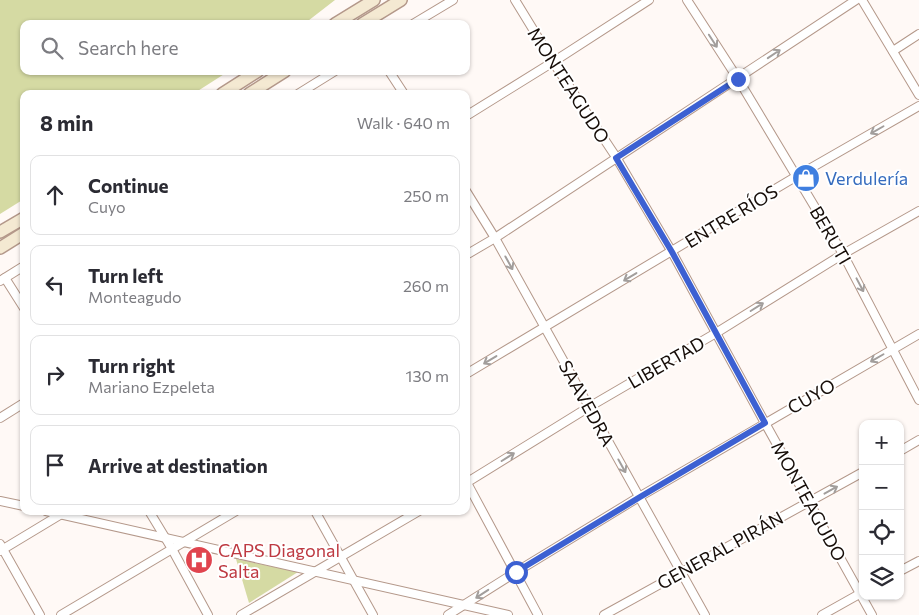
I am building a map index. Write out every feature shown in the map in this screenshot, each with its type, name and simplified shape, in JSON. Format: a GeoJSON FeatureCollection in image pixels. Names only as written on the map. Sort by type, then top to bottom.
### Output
{"type":"FeatureCollection","features":[{"type":"Feature","properties":{"kind":"main road"},"geometry":{"type":"LineString","coordinates":[[353,19],[374,0]]}},
{"type":"Feature","properties":{"kind":"main road"},"geometry":{"type":"LineString","coordinates":[[368,20],[401,0]]}},
{"type":"Feature","properties":{"kind":"main road"},"geometry":{"type":"LineString","coordinates":[[228,90],[252,75]]}},
{"type":"Feature","properties":{"kind":"main road"},"geometry":{"type":"LineString","coordinates":[[255,90],[279,75]]}},
{"type":"Feature","properties":{"kind":"main road"},"geometry":{"type":"LineString","coordinates":[[0,232],[20,220]]}},
{"type":"Feature","properties":{"kind":"main road"},"geometry":{"type":"LineString","coordinates":[[0,248],[20,236]]}},
{"type":"Feature","properties":{"kind":"street"},"geometry":{"type":"LineString","coordinates":[[419,20],[453,0]]}},
{"type":"Feature","properties":{"kind":"street","name":"MONTEAGUDO"},"geometry":{"type":"LineString","coordinates":[[515,0],[616,158],[672,252],[765,423],[859,588]]}},
{"type":"Feature","properties":{"kind":"street"},"geometry":{"type":"LineString","coordinates":[[470,114],[650,0]]}},
{"type":"Feature","properties":{"kind":"street","name":"BERUTI"},"geometry":{"type":"LineString","coordinates":[[687,0],[738,79],[843,254],[919,400]]}},
{"type":"Feature","properties":{"kind":"street"},"geometry":{"type":"LineString","coordinates":[[470,253],[856,0]]}},
{"type":"Feature","properties":{"kind":"street"},"geometry":{"type":"LineString","coordinates":[[862,0],[919,95]]}},
{"type":"Feature","properties":{"kind":"street"},"geometry":{"type":"LineString","coordinates":[[893,51],[919,34]]}},
{"type":"Feature","properties":{"kind":"street"},"geometry":{"type":"LineString","coordinates":[[304,90],[329,75]]}},
{"type":"Feature","properties":{"kind":"street"},"geometry":{"type":"LineString","coordinates":[[392,75],[401,90]]}},
{"type":"Feature","properties":{"kind":"street","name":"ENTRE RÍOS"},"geometry":{"type":"LineString","coordinates":[[470,372],[797,176],[919,106]]}},
{"type":"Feature","properties":{"kind":"street","name":"SAAVEDRA"},"geometry":{"type":"LineString","coordinates":[[470,197],[495,238],[705,615]]}},
{"type":"Feature","properties":{"kind":"street","name":"LIBERTAD"},"geometry":{"type":"LineString","coordinates":[[470,480],[589,407],[716,333],[843,254],[919,211]]}},
{"type":"Feature","properties":{"kind":"street"},"geometry":{"type":"LineString","coordinates":[[20,268],[2,279],[20,303]]}},
{"type":"Feature","properties":{"kind":"street","name":"CUYO"},"geometry":{"type":"LineString","coordinates":[[448,615],[640,497],[919,334]]}},
{"type":"Feature","properties":{"kind":"street"},"geometry":{"type":"LineString","coordinates":[[0,418],[20,405]]}},
{"type":"Feature","properties":{"kind":"street"},"geometry":{"type":"LineString","coordinates":[[904,449],[919,440]]}},
{"type":"Feature","properties":{"kind":"street","name":"GENERAL PIRÁN"},"geometry":{"type":"LineString","coordinates":[[604,615],[859,474]]}},
{"type":"Feature","properties":{"kind":"street"},"geometry":{"type":"LineString","coordinates":[[470,488],[538,615]]}},
{"type":"Feature","properties":{"kind":"street"},"geometry":{"type":"LineString","coordinates":[[0,501],[20,505]]}},
{"type":"Feature","properties":{"kind":"street"},"geometry":{"type":"LineString","coordinates":[[40,615],[1,548],[59,515]]}},
{"type":"Feature","properties":{"kind":"street"},"geometry":{"type":"LineString","coordinates":[[71,515],[508,615]]}},
{"type":"Feature","properties":{"kind":"street"},"geometry":{"type":"LineString","coordinates":[[151,515],[208,615]]}},
{"type":"Feature","properties":{"kind":"street"},"geometry":{"type":"LineString","coordinates":[[61,615],[229,515]]}},
{"type":"Feature","properties":{"kind":"street"},"geometry":{"type":"LineString","coordinates":[[317,515],[373,615]]}},
{"type":"Feature","properties":{"kind":"street"},"geometry":{"type":"LineString","coordinates":[[241,615],[412,515]]}},
{"type":"Feature","properties":{"kind":"street"},"geometry":{"type":"LineString","coordinates":[[904,569],[919,561]]}},
{"type":"Feature","properties":{"kind":"street"},"geometry":{"type":"LineString","coordinates":[[822,615],[859,595]]}},
{"type":"Feature","properties":{"kind":"street","name":"MONTEAGUDO"},"geometry":{"type":"LineString","coordinates":[[865,600],[872,615]]}},
{"type":"Feature","properties":{"kind":"green space"},"geometry":{"type":"Polygon","coordinates":[[[0,0],[335,0],[309,20],[20,20],[20,75],[223,75],[199,90],[20,90],[20,202],[0,214],[0,0]]]}},
{"type":"Feature","properties":{"kind":"green space"},"geometry":{"type":"Polygon","coordinates":[[[236,559],[298,572],[249,603],[236,559]]]}},
{"type":"Feature","properties":{"kind":"place","name":"Verdulería"},"geometry":{"type":"Point","coordinates":[806,178]}},
{"type":"Feature","properties":{"kind":"place","name":"CAPS Diagonal Salta"},"geometry":{"type":"Point","coordinates":[199,560]}},
{"type":"Feature","properties":{"kind":"route"},"geometry":{"type":"LineString","coordinates":[[516,572],[765,423],[672,252],[616,158],[738,79]]}}]}
